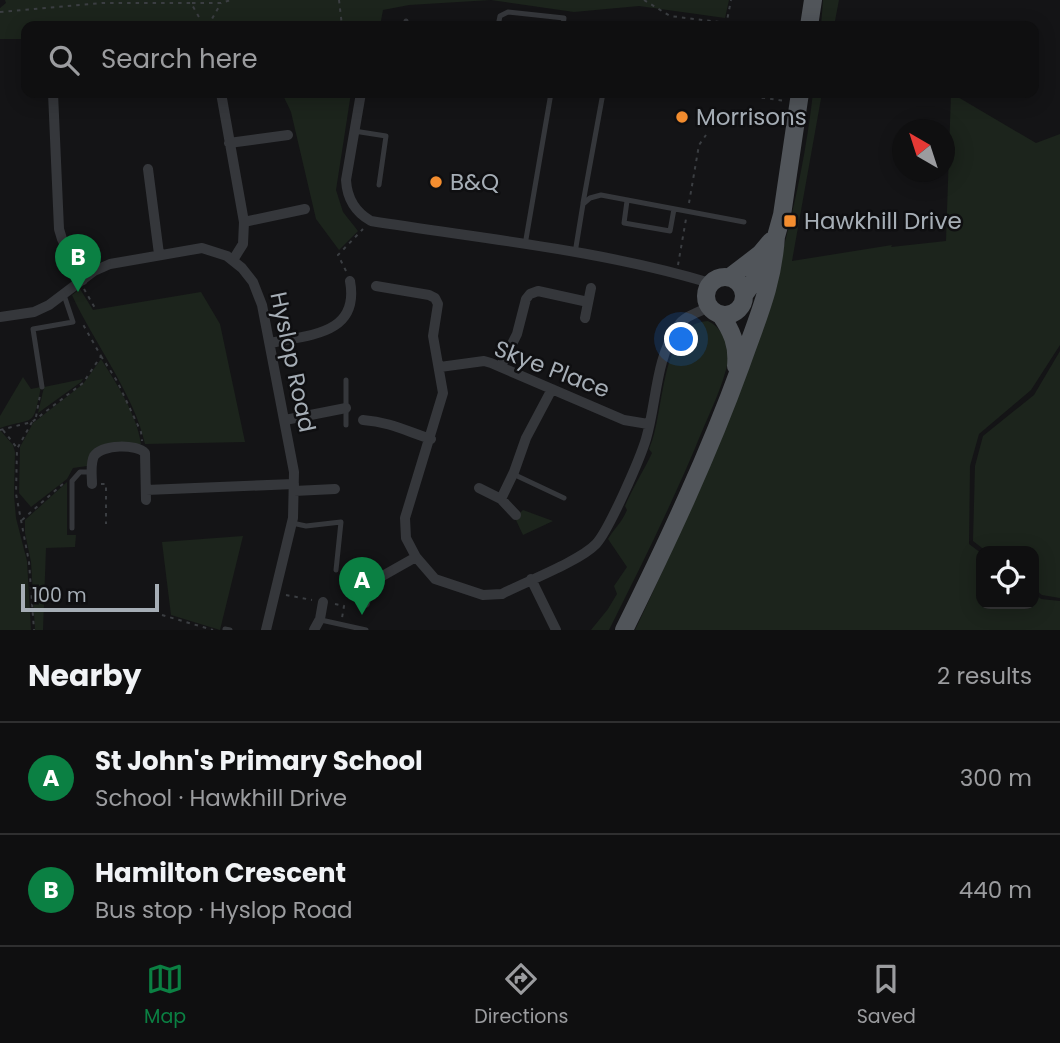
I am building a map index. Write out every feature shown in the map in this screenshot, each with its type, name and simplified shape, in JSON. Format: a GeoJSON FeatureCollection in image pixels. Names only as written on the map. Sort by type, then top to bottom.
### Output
{"type":"FeatureCollection","features":[{"type":"Feature","properties":{"kind":"main road"},"geometry":{"type":"LineString","coordinates":[[810,21],[812,1]]}},
{"type":"Feature","properties":{"kind":"main road"},"geometry":{"type":"LineString","coordinates":[[715,311],[737,311],[766,265],[793,155],[794,98]]}},
{"type":"Feature","properties":{"kind":"main road"},"geometry":{"type":"LineString","coordinates":[[730,277],[760,254],[775,236]]}},
{"type":"Feature","properties":{"kind":"main road"},"geometry":{"type":"LineString","coordinates":[[624,630],[699,472],[735,382],[756,327],[774,267],[775,236]]}},
{"type":"Feature","properties":{"kind":"main road"},"geometry":{"type":"LineString","coordinates":[[735,382],[737,352],[733,336],[706,295],[710,283],[719,277],[730,277],[740,283],[749,323],[744,357]]}},
{"type":"Feature","properties":{"kind":"street"},"geometry":{"type":"LineString","coordinates":[[53,98],[59,229],[81,281]]}},
{"type":"Feature","properties":{"kind":"street"},"geometry":{"type":"LineString","coordinates":[[0,317],[34,312],[49,305],[94,271],[110,264],[202,248],[219,252],[233,260],[243,244],[244,222],[222,98]]}},
{"type":"Feature","properties":{"kind":"street"},"geometry":{"type":"LineString","coordinates":[[360,98],[346,189],[356,210],[371,221],[575,253],[676,273],[710,283]]}},
{"type":"Feature","properties":{"kind":"street"},"geometry":{"type":"LineString","coordinates":[[229,143],[288,135]]}},
{"type":"Feature","properties":{"kind":"street"},"geometry":{"type":"LineString","coordinates":[[148,169],[159,254]]}},
{"type":"Feature","properties":{"kind":"street"},"geometry":{"type":"LineString","coordinates":[[244,222],[305,209]]}},
{"type":"Feature","properties":{"kind":"street","name":"Hyslop Road"},"geometry":{"type":"LineString","coordinates":[[233,260],[249,276],[259,296],[285,420],[294,488],[292,523],[266,630]]}},
{"type":"Feature","properties":{"kind":"street"},"geometry":{"type":"LineString","coordinates":[[270,343],[334,328],[350,304],[350,281]]}},
{"type":"Feature","properties":{"kind":"street"},"geometry":{"type":"LineString","coordinates":[[376,286],[429,295],[437,301],[433,337],[443,398],[405,518],[406,538],[416,557],[435,579],[483,595],[502,594],[586,553],[601,538],[646,439],[660,368],[678,325],[715,311]]}},
{"type":"Feature","properties":{"kind":"street"},"geometry":{"type":"LineString","coordinates":[[585,318],[591,288]]}},
{"type":"Feature","properties":{"kind":"street"},"geometry":{"type":"LineString","coordinates":[[501,366],[517,334],[526,299],[530,294],[538,291],[588,302]]}},
{"type":"Feature","properties":{"kind":"street","name":"Skye Place"},"geometry":{"type":"LineString","coordinates":[[440,367],[484,361],[624,420],[648,424]]}},
{"type":"Feature","properties":{"kind":"street"},"geometry":{"type":"LineString","coordinates":[[501,499],[526,438],[552,389]]}},
{"type":"Feature","properties":{"kind":"street"},"geometry":{"type":"LineString","coordinates":[[285,420],[346,408]]}},
{"type":"Feature","properties":{"kind":"street"},"geometry":{"type":"LineString","coordinates":[[363,420],[401,426],[430,439]]}},
{"type":"Feature","properties":{"kind":"street"},"geometry":{"type":"LineString","coordinates":[[92,484],[94,456],[103,449],[142,449],[145,453],[146,495],[294,488],[335,489]]}},
{"type":"Feature","properties":{"kind":"street"},"geometry":{"type":"LineString","coordinates":[[479,488],[501,499],[516,514]]}},
{"type":"Feature","properties":{"kind":"street"},"geometry":{"type":"LineString","coordinates":[[365,603],[370,583],[416,557]]}},
{"type":"Feature","properties":{"kind":"street"},"geometry":{"type":"LineString","coordinates":[[354,578],[370,583]]}},
{"type":"Feature","properties":{"kind":"street"},"geometry":{"type":"LineString","coordinates":[[531,579],[556,630]]}},
{"type":"Feature","properties":{"kind":"street"},"geometry":{"type":"LineString","coordinates":[[314,630],[320,620],[323,602]]}},
{"type":"Feature","properties":{"kind":"lane"},"geometry":{"type":"LineString","coordinates":[[499,21],[505,12],[564,18],[564,21]]}},
{"type":"Feature","properties":{"kind":"lane"},"geometry":{"type":"LineString","coordinates":[[525,246],[550,98]]}},
{"type":"Feature","properties":{"kind":"lane"},"geometry":{"type":"LineString","coordinates":[[575,253],[602,98]]}},
{"type":"Feature","properties":{"kind":"lane"},"geometry":{"type":"LineString","coordinates":[[354,131],[386,136],[379,185]]}},
{"type":"Feature","properties":{"kind":"lane"},"geometry":{"type":"LineString","coordinates":[[583,204],[590,198],[601,195],[744,222]]}},
{"type":"Feature","properties":{"kind":"lane"},"geometry":{"type":"LineString","coordinates":[[627,201],[624,223],[670,231],[674,209]]}},
{"type":"Feature","properties":{"kind":"lane"},"geometry":{"type":"LineString","coordinates":[[42,387],[33,329],[74,322],[64,295]]}},
{"type":"Feature","properties":{"kind":"lane"},"geometry":{"type":"LineString","coordinates":[[346,380],[346,425]]}},
{"type":"Feature","properties":{"kind":"lane"},"geometry":{"type":"LineString","coordinates":[[72,528],[72,481],[80,472],[92,472]]}},
{"type":"Feature","properties":{"kind":"lane"},"geometry":{"type":"LineString","coordinates":[[513,474],[564,498]]}},
{"type":"Feature","properties":{"kind":"lane"},"geometry":{"type":"LineString","coordinates":[[292,523],[306,526],[341,522],[336,570]]}},
{"type":"Feature","properties":{"kind":"lane"},"geometry":{"type":"LineString","coordinates":[[320,620],[366,630]]}},
{"type":"Feature","properties":{"kind":"path"},"geometry":{"type":"LineString","coordinates":[[0,12],[102,3],[221,3],[232,0]]}},
{"type":"Feature","properties":{"kind":"path"},"geometry":{"type":"LineString","coordinates":[[339,0],[341,21]]}},
{"type":"Feature","properties":{"kind":"path"},"geometry":{"type":"LineString","coordinates":[[644,0],[670,16],[702,21]]}},
{"type":"Feature","properties":{"kind":"path"},"geometry":{"type":"LineString","coordinates":[[728,21],[732,0]]}},
{"type":"Feature","properties":{"kind":"path"},"geometry":{"type":"LineString","coordinates":[[191,3],[201,21]]}},
{"type":"Feature","properties":{"kind":"path"},"geometry":{"type":"LineString","coordinates":[[211,21],[221,3]]}},
{"type":"Feature","properties":{"kind":"path"},"geometry":{"type":"LineString","coordinates":[[676,273],[699,145],[706,135]]}},
{"type":"Feature","properties":{"kind":"path"},"geometry":{"type":"LineString","coordinates":[[350,281],[338,255],[371,221]]}},
{"type":"Feature","properties":{"kind":"path"},"geometry":{"type":"LineString","coordinates":[[81,281],[95,308]]}},
{"type":"Feature","properties":{"kind":"path"},"geometry":{"type":"LineString","coordinates":[[79,317],[117,381],[141,432],[142,449]]}},
{"type":"Feature","properties":{"kind":"path"},"geometry":{"type":"LineString","coordinates":[[34,630],[29,562],[16,495],[17,449],[35,418],[83,383],[101,356]]}},
{"type":"Feature","properties":{"kind":"path"},"geometry":{"type":"LineString","coordinates":[[35,418],[42,387]]}},
{"type":"Feature","properties":{"kind":"path"},"geometry":{"type":"LineString","coordinates":[[1,429],[32,422]]}},
{"type":"Feature","properties":{"kind":"path"},"geometry":{"type":"LineString","coordinates":[[1,429],[17,449]]}},
{"type":"Feature","properties":{"kind":"path"},"geometry":{"type":"LineString","coordinates":[[21,521],[74,476]]}},
{"type":"Feature","properties":{"kind":"path"},"geometry":{"type":"LineString","coordinates":[[92,484],[106,484],[106,524]]}},
{"type":"Feature","properties":{"kind":"path"},"geometry":{"type":"LineString","coordinates":[[162,615],[213,630]]}},
{"type":"Feature","properties":{"kind":"shaded area"},"geometry":{"type":"Polygon","coordinates":[[[5,0],[491,0],[409,5],[383,10],[381,21],[21,21],[21,39],[0,39],[0,8],[6,3],[5,0]]]}},
{"type":"Feature","properties":{"kind":"shaded area"},"geometry":{"type":"Polygon","coordinates":[[[491,0],[729,0],[725,18],[639,6],[574,12],[491,0]]]}},
{"type":"Feature","properties":{"kind":"shaded area"},"geometry":{"type":"Polygon","coordinates":[[[823,0],[839,0],[835,21],[821,21],[823,0]]]}},
{"type":"Feature","properties":{"kind":"shaded area"},"geometry":{"type":"Polygon","coordinates":[[[284,98],[350,98],[336,190],[343,212],[358,231],[339,250],[316,219],[291,112],[284,98]]]}},
{"type":"Feature","properties":{"kind":"shaded area"},"geometry":{"type":"Polygon","coordinates":[[[812,98],[821,98],[792,261],[892,245],[891,247],[946,241],[948,182],[955,182],[955,119],[950,119],[951,98],[960,98],[1036,143],[1060,134],[1060,345],[1031,390],[979,434],[970,466],[969,544],[976,549],[976,609],[1039,609],[1039,597],[1060,601],[1060,630],[635,630],[721,435],[769,300],[803,163],[812,98]]]}},
{"type":"Feature","properties":{"kind":"shaded area"},"geometry":{"type":"Polygon","coordinates":[[[80,289],[93,310],[201,292],[220,324],[245,442],[145,444],[123,388],[72,295],[80,289]]]}},
{"type":"Feature","properties":{"kind":"shaded area"},"geometry":{"type":"Polygon","coordinates":[[[708,321],[727,343],[728,361],[720,389],[668,510],[609,630],[591,630],[617,594],[614,586],[627,567],[608,539],[625,515],[625,506],[631,492],[652,453],[649,449],[672,354],[680,337],[692,326],[708,321]]]}},
{"type":"Feature","properties":{"kind":"shaded area"},"geometry":{"type":"Polygon","coordinates":[[[1060,351],[1060,598],[1039,593],[1039,546],[980,546],[973,541],[975,466],[983,436],[1034,395],[1060,351]]]}},
{"type":"Feature","properties":{"kind":"shaded area"},"geometry":{"type":"Polygon","coordinates":[[[101,359],[131,411],[141,444],[111,444],[87,466],[73,468],[67,479],[31,507],[19,493],[20,447],[33,423],[83,384],[101,359]]]}},
{"type":"Feature","properties":{"kind":"shaded area"},"geometry":{"type":"Polygon","coordinates":[[[23,377],[31,389],[41,387],[34,415],[27,421],[0,428],[0,416],[23,377]]]}},
{"type":"Feature","properties":{"kind":"shaded area"},"geometry":{"type":"Polygon","coordinates":[[[83,379],[81,382],[38,413],[44,387],[83,379]]]}},
{"type":"Feature","properties":{"kind":"shaded area"},"geometry":{"type":"Polygon","coordinates":[[[0,430],[13,445],[15,452],[16,518],[27,561],[31,630],[0,630],[0,430]]]}},
{"type":"Feature","properties":{"kind":"shaded area"},"geometry":{"type":"Polygon","coordinates":[[[67,482],[67,535],[76,535],[75,547],[46,548],[43,630],[35,630],[31,562],[25,520],[67,482]]]}},
{"type":"Feature","properties":{"kind":"shaded area"},"geometry":{"type":"Polygon","coordinates":[[[523,510],[553,521],[523,535],[515,518],[523,510]]]}},
{"type":"Feature","properties":{"kind":"shaded area"},"geometry":{"type":"Polygon","coordinates":[[[243,536],[220,630],[171,615],[162,542],[243,536]]]}},
{"type":"Feature","properties":{"kind":"place","name":"Morrisons"},"geometry":{"type":"Point","coordinates":[682,117]}},
{"type":"Feature","properties":{"kind":"place","name":"B&Q"},"geometry":{"type":"Point","coordinates":[436,182]}},
{"type":"Feature","properties":{"kind":"place","name":"Hawkhill Drive"},"geometry":{"type":"Point","coordinates":[790,221]}},
{"type":"Feature","properties":{"kind":"place","name":"Hamilton Crescent"},"geometry":{"type":"Point","coordinates":[78,292]}},
{"type":"Feature","properties":{"kind":"place","name":"St John's Primary School"},"geometry":{"type":"Point","coordinates":[362,615]}}]}
